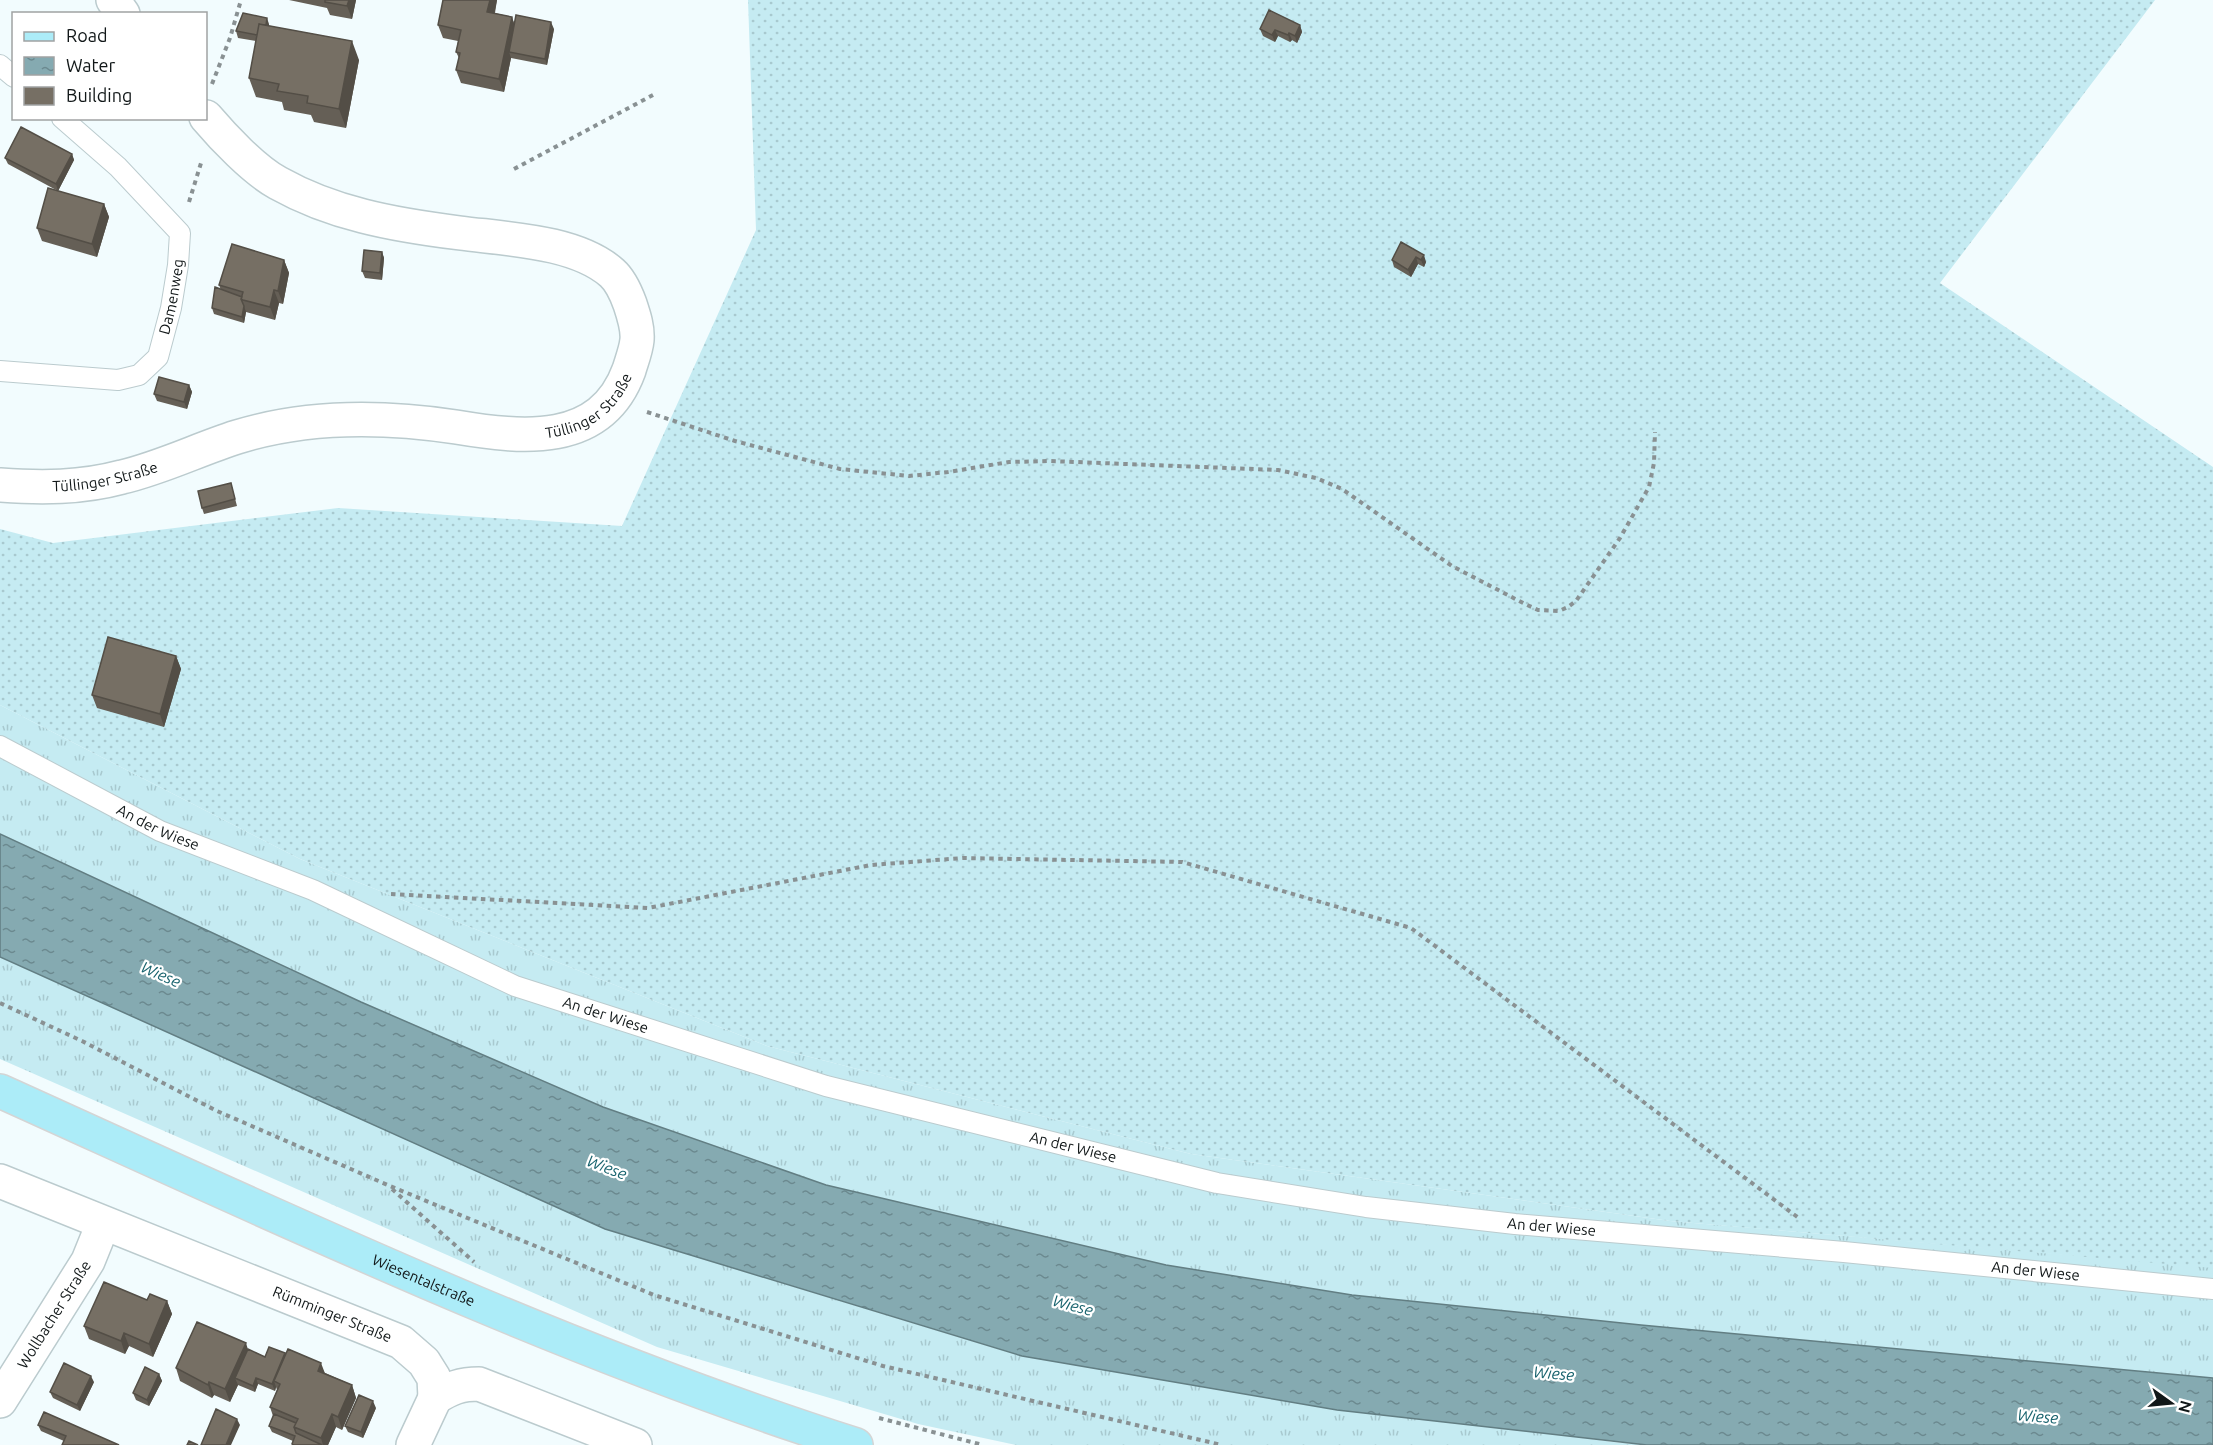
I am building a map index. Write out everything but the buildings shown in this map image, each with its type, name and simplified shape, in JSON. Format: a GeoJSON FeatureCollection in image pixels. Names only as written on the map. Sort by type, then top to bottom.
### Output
{"type":"FeatureCollection","features":[{"type":"Feature","properties":{"kind":"main road","name":"Wiesentalstraße"},"geometry":{"type":"LineString","coordinates":[[0,1091],[359,1253],[533,1326],[759,1414],[856,1445]]}},
{"type":"Feature","properties":{"kind":"street","name":"Tüllinger Straße"},"geometry":{"type":"LineString","coordinates":[[0,485],[42,488],[122,477],[239,436],[298,423],[340,419],[393,419],[496,434],[532,435],[580,425],[600,413],[624,384],[634,355],[637,338],[636,320],[625,290],[614,274],[596,262],[562,248],[363,216],[320,201],[276,183],[243,156],[209,110]]}},
{"type":"Feature","properties":{"kind":"street","name":"Rümminger Straße"},"geometry":{"type":"LineString","coordinates":[[0,1181],[401,1342],[424,1362],[434,1378],[435,1398]]}},
{"type":"Feature","properties":{"kind":"street","name":"Wollbacher Straße"},"geometry":{"type":"LineString","coordinates":[[0,1401],[88,1261],[103,1224]]}},
{"type":"Feature","properties":{"kind":"street"},"geometry":{"type":"LineString","coordinates":[[413,1445],[435,1398],[450,1388],[464,1384],[479,1384],[635,1445]]}},
{"type":"Feature","properties":{"kind":"lane"},"geometry":{"type":"LineString","coordinates":[[0,65],[12,75]]}},
{"type":"Feature","properties":{"kind":"lane"},"geometry":{"type":"LineString","coordinates":[[64,120],[118,166],[180,233]]}},
{"type":"Feature","properties":{"kind":"lane","name":"Damenweg"},"geometry":{"type":"LineString","coordinates":[[0,371],[118,380],[139,375],[158,357],[171,308],[178,265],[180,233]]}},
{"type":"Feature","properties":{"kind":"lane","name":"An der Wiese"},"geometry":{"type":"LineString","coordinates":[[0,746],[160,831],[313,890],[515,986],[826,1086],[1217,1184],[1366,1207],[1515,1224],[1844,1252],[2213,1289]]}},
{"type":"Feature","properties":{"kind":"path"},"geometry":{"type":"LineString","coordinates":[[209,110],[241,0]]}},
{"type":"Feature","properties":{"kind":"path"},"geometry":{"type":"LineString","coordinates":[[514,169],[654,95]]}},
{"type":"Feature","properties":{"kind":"path"},"geometry":{"type":"LineString","coordinates":[[180,233],[207,120]]}},
{"type":"Feature","properties":{"kind":"path"},"geometry":{"type":"LineString","coordinates":[[612,401],[735,441],[830,466],[898,475],[948,472],[1009,462],[1050,461],[1219,470],[1278,470],[1316,478],[1342,489],[1452,567],[1538,610],[1550,611],[1569,607],[1576,601],[1620,538],[1649,487],[1654,463],[1655,432]]}},
{"type":"Feature","properties":{"kind":"path"},"geometry":{"type":"LineString","coordinates":[[382,893],[648,908],[871,865],[963,858],[1182,862],[1411,928],[1844,1252]]}},
{"type":"Feature","properties":{"kind":"path"},"geometry":{"type":"LineString","coordinates":[[0,1003],[82,1041],[216,1112],[654,1295],[883,1366],[1222,1445]]}},
{"type":"Feature","properties":{"kind":"green space"},"geometry":{"type":"Polygon","coordinates":[[[748,0],[2155,0],[1940,283],[2213,467],[2213,1268],[1670,1221],[1191,1154],[767,1046],[300,859],[0,705],[0,529],[53,543],[338,508],[622,526],[756,230],[748,0]]]}},
{"type":"Feature","properties":{"kind":"green space"},"geometry":{"type":"Polygon","coordinates":[[[0,705],[300,859],[767,1046],[1191,1154],[1670,1221],[2213,1267],[2213,1378],[1641,1325],[1352,1295],[1166,1265],[826,1185],[603,1107],[361,1002],[0,834],[0,705]]]}},
{"type":"Feature","properties":{"kind":"green space"},"geometry":{"type":"Polygon","coordinates":[[[0,957],[605,1229],[1021,1356],[1613,1442],[1647,1445],[1016,1445],[918,1424],[657,1347],[0,1059],[0,957]]]}},
{"type":"Feature","properties":{"kind":"water","name":"Wiese"},"geometry":{"type":"Polygon","coordinates":[[[0,834],[361,1002],[603,1107],[826,1185],[1166,1265],[1352,1295],[1641,1325],[2213,1378],[2213,1445],[1647,1445],[1337,1410],[1022,1356],[605,1229],[0,957],[0,834]]]}}]}
